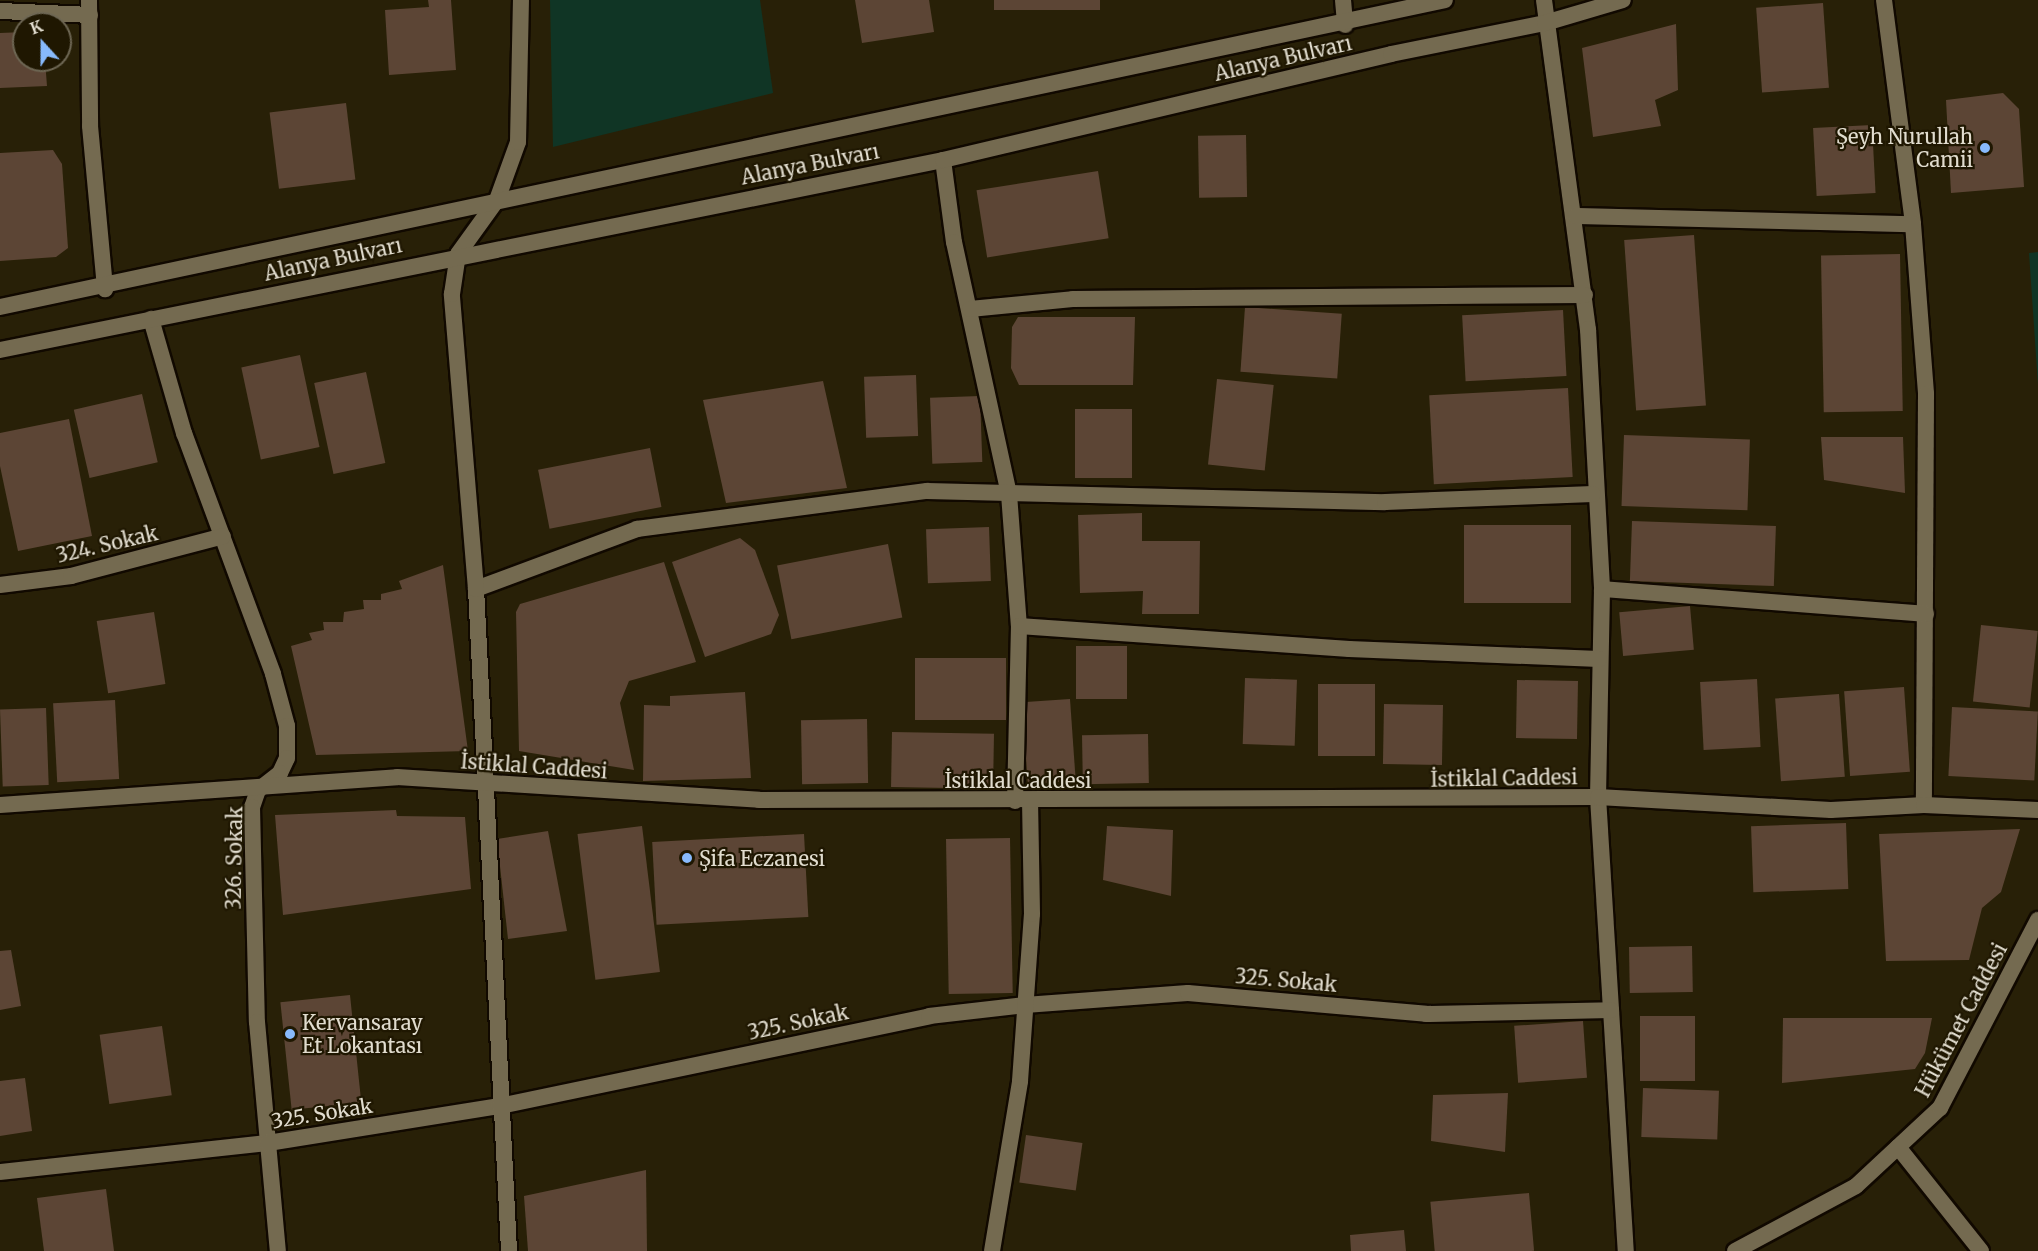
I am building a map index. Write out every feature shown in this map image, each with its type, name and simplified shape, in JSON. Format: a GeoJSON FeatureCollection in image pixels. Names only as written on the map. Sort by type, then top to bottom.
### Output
{"type":"FeatureCollection","features":[{"type":"Feature","properties":{"kind":"street"},"geometry":{"type":"LineString","coordinates":[[509,1251],[476,589],[452,294],[458,254],[497,200],[518,142],[520,0]]}},
{"type":"Feature","properties":{"kind":"street"},"geometry":{"type":"LineString","coordinates":[[1343,0],[1345,25]]}},
{"type":"Feature","properties":{"kind":"street","name":"Alanya Bulvarı"},"geometry":{"type":"LineString","coordinates":[[0,307],[105,289],[497,200],[1345,25],[1446,0]]}},
{"type":"Feature","properties":{"kind":"street"},"geometry":{"type":"LineString","coordinates":[[1544,0],[1545,23],[1576,216],[1585,294],[1593,494],[1602,589],[1598,797],[1626,1251]]}},
{"type":"Feature","properties":{"kind":"street","name":"Alanya Bulvarı"},"geometry":{"type":"LineString","coordinates":[[0,350],[458,254],[943,160],[1391,54],[1545,23],[1623,0]]}},
{"type":"Feature","properties":{"kind":"street"},"geometry":{"type":"LineString","coordinates":[[1884,0],[1913,224],[1926,394],[1924,805]]}},
{"type":"Feature","properties":{"kind":"street"},"geometry":{"type":"LineString","coordinates":[[0,11],[90,8],[90,126],[105,289]]}},
{"type":"Feature","properties":{"kind":"street"},"geometry":{"type":"LineString","coordinates":[[943,160],[970,309],[1009,494],[1019,626],[1023,800],[1032,914],[1020,1081],[992,1251]]}},
{"type":"Feature","properties":{"kind":"street"},"geometry":{"type":"LineString","coordinates":[[1576,216],[1913,224]]}},
{"type":"Feature","properties":{"kind":"street"},"geometry":{"type":"LineString","coordinates":[[970,309],[1073,299],[1585,294]]}},
{"type":"Feature","properties":{"kind":"street","name":"326. Sokak"},"geometry":{"type":"LineString","coordinates":[[151,319],[287,726],[284,765],[258,790],[252,807],[257,1022],[278,1251]]}},
{"type":"Feature","properties":{"kind":"street"},"geometry":{"type":"LineString","coordinates":[[476,589],[637,529],[927,491],[1385,502],[1593,494]]}},
{"type":"Feature","properties":{"kind":"street","name":"324. Sokak"},"geometry":{"type":"LineString","coordinates":[[0,585],[71,576],[222,536]]}},
{"type":"Feature","properties":{"kind":"street"},"geometry":{"type":"LineString","coordinates":[[1602,589],[1926,614]]}},
{"type":"Feature","properties":{"kind":"street"},"geometry":{"type":"LineString","coordinates":[[1019,626],[1349,649],[1599,658]]}},
{"type":"Feature","properties":{"kind":"street","name":"İstiklal Caddesi"},"geometry":{"type":"LineString","coordinates":[[0,805],[258,790],[397,777],[759,800],[1598,797],[1830,810],[1924,805],[2038,810]]}},
{"type":"Feature","properties":{"kind":"street","name":"Hükümet Caddesi"},"geometry":{"type":"LineString","coordinates":[[1735,1251],[1856,1186],[1940,1108],[2038,920]]}},
{"type":"Feature","properties":{"kind":"street","name":"325. Sokak"},"geometry":{"type":"LineString","coordinates":[[0,1172],[268,1143],[500,1106],[928,1016],[1025,1005],[1188,993],[1426,1014],[1611,1010]]}},
{"type":"Feature","properties":{"kind":"street"},"geometry":{"type":"LineString","coordinates":[[1898,1147],[1981,1251]]}},
{"type":"Feature","properties":{"kind":"green space"},"geometry":{"type":"Polygon","coordinates":[[[550,0],[760,0],[773,93],[553,147],[550,0]]]}},
{"type":"Feature","properties":{"kind":"green space"},"geometry":{"type":"Polygon","coordinates":[[[2038,252],[2038,385],[2029,253],[2038,252]]]}},
{"type":"Feature","properties":{"kind":"building"},"geometry":{"type":"Polygon","coordinates":[[[428,0],[451,0],[456,70],[389,75],[385,10],[429,7],[428,0]]]}},
{"type":"Feature","properties":{"kind":"building"},"geometry":{"type":"Polygon","coordinates":[[[855,0],[929,0],[934,32],[862,43],[855,0]]]}},
{"type":"Feature","properties":{"kind":"building"},"geometry":{"type":"Polygon","coordinates":[[[994,0],[1100,0],[1100,10],[994,10],[994,0]]]}},
{"type":"Feature","properties":{"kind":"building"},"geometry":{"type":"Polygon","coordinates":[[[1823,3],[1829,88],[1762,92],[1756,8],[1823,3]]]}},
{"type":"Feature","properties":{"kind":"building"},"geometry":{"type":"Polygon","coordinates":[[[1676,24],[1678,90],[1655,100],[1661,126],[1593,137],[1582,48],[1676,24]]]}},
{"type":"Feature","properties":{"kind":"building"},"geometry":{"type":"Polygon","coordinates":[[[12,32],[12,72],[46,72],[47,86],[0,88],[0,33],[12,32]]]}},
{"type":"Feature","properties":{"kind":"building","name":"Şeyh Nurullah Camii"},"geometry":{"type":"Polygon","coordinates":[[[2003,93],[2019,109],[2024,187],[1951,193],[1946,100],[2003,93]]]}},
{"type":"Feature","properties":{"kind":"building"},"geometry":{"type":"Polygon","coordinates":[[[346,103],[355,179],[279,189],[270,112],[346,103]]]}},
{"type":"Feature","properties":{"kind":"building"},"geometry":{"type":"Polygon","coordinates":[[[1872,125],[1876,193],[1817,196],[1813,128],[1872,125]]]}},
{"type":"Feature","properties":{"kind":"building"},"geometry":{"type":"Polygon","coordinates":[[[1246,135],[1247,197],[1199,198],[1198,136],[1246,135]]]}},
{"type":"Feature","properties":{"kind":"building"},"geometry":{"type":"Polygon","coordinates":[[[53,150],[62,164],[68,248],[56,257],[0,261],[0,153],[53,150]]]}},
{"type":"Feature","properties":{"kind":"building"},"geometry":{"type":"Polygon","coordinates":[[[1098,171],[1109,238],[987,257],[977,190],[1098,171]]]}},
{"type":"Feature","properties":{"kind":"building"},"geometry":{"type":"Polygon","coordinates":[[[1694,235],[1706,406],[1636,410],[1624,240],[1694,235]]]}},
{"type":"Feature","properties":{"kind":"building"},"geometry":{"type":"Polygon","coordinates":[[[1900,254],[1903,411],[1824,412],[1821,255],[1900,254]]]}},
{"type":"Feature","properties":{"kind":"building"},"geometry":{"type":"Polygon","coordinates":[[[1245,307],[1342,314],[1337,379],[1240,372],[1245,307]]]}},
{"type":"Feature","properties":{"kind":"building"},"geometry":{"type":"Polygon","coordinates":[[[1563,310],[1566,376],[1466,381],[1462,315],[1563,310]]]}},
{"type":"Feature","properties":{"kind":"building"},"geometry":{"type":"Polygon","coordinates":[[[1018,317],[1135,317],[1133,385],[1019,385],[1011,368],[1012,327],[1018,317]]]}},
{"type":"Feature","properties":{"kind":"building"},"geometry":{"type":"Polygon","coordinates":[[[300,355],[320,447],[261,459],[241,367],[300,355]]]}},
{"type":"Feature","properties":{"kind":"building"},"geometry":{"type":"Polygon","coordinates":[[[366,372],[385,463],[333,474],[314,383],[366,372]]]}},
{"type":"Feature","properties":{"kind":"building"},"geometry":{"type":"Polygon","coordinates":[[[916,375],[918,436],[866,438],[864,377],[916,375]]]}},
{"type":"Feature","properties":{"kind":"building"},"geometry":{"type":"Polygon","coordinates":[[[1217,379],[1274,385],[1265,470],[1208,465],[1217,379]]]}},
{"type":"Feature","properties":{"kind":"building"},"geometry":{"type":"Polygon","coordinates":[[[823,381],[847,488],[726,503],[703,400],[823,381]]]}},
{"type":"Feature","properties":{"kind":"building"},"geometry":{"type":"Polygon","coordinates":[[[1568,388],[1573,477],[1434,484],[1429,395],[1568,388]]]}},
{"type":"Feature","properties":{"kind":"building"},"geometry":{"type":"Polygon","coordinates":[[[142,394],[158,462],[90,478],[74,410],[142,394]]]}},
{"type":"Feature","properties":{"kind":"building"},"geometry":{"type":"Polygon","coordinates":[[[980,396],[982,462],[932,464],[930,398],[980,396]]]}},
{"type":"Feature","properties":{"kind":"building"},"geometry":{"type":"Polygon","coordinates":[[[1075,409],[1132,409],[1132,478],[1075,478],[1075,409]]]}},
{"type":"Feature","properties":{"kind":"building"},"geometry":{"type":"Polygon","coordinates":[[[69,419],[92,536],[18,551],[0,466],[0,433],[69,419]]]}},
{"type":"Feature","properties":{"kind":"building"},"geometry":{"type":"Polygon","coordinates":[[[1624,435],[1750,439],[1747,510],[1622,506],[1624,435]]]}},
{"type":"Feature","properties":{"kind":"building"},"geometry":{"type":"Polygon","coordinates":[[[1821,437],[1903,437],[1905,493],[1824,480],[1821,437]]]}},
{"type":"Feature","properties":{"kind":"building"},"geometry":{"type":"Polygon","coordinates":[[[650,448],[661,507],[550,529],[538,470],[650,448]]]}},
{"type":"Feature","properties":{"kind":"building"},"geometry":{"type":"Polygon","coordinates":[[[1142,513],[1142,541],[1200,541],[1199,614],[1142,614],[1143,591],[1080,593],[1078,515],[1142,513]]]}},
{"type":"Feature","properties":{"kind":"building"},"geometry":{"type":"Polygon","coordinates":[[[1632,521],[1776,526],[1774,586],[1630,581],[1632,521]]]}},
{"type":"Feature","properties":{"kind":"building"},"geometry":{"type":"Polygon","coordinates":[[[1464,525],[1571,525],[1571,603],[1464,603],[1464,525]]]}},
{"type":"Feature","properties":{"kind":"building"},"geometry":{"type":"Polygon","coordinates":[[[989,527],[991,581],[928,583],[926,529],[989,527]]]}},
{"type":"Feature","properties":{"kind":"building"},"geometry":{"type":"Polygon","coordinates":[[[740,538],[755,550],[779,615],[771,634],[705,657],[672,562],[740,538]]]}},
{"type":"Feature","properties":{"kind":"building"},"geometry":{"type":"Polygon","coordinates":[[[888,544],[902,618],[791,639],[777,566],[888,544]]]}},
{"type":"Feature","properties":{"kind":"building"},"geometry":{"type":"Polygon","coordinates":[[[664,562],[696,662],[629,681],[620,703],[634,770],[519,751],[516,612],[520,604],[664,562]]]}},
{"type":"Feature","properties":{"kind":"building"},"geometry":{"type":"Polygon","coordinates":[[[443,565],[468,751],[316,755],[291,646],[312,640],[309,633],[324,630],[323,622],[343,622],[344,612],[364,609],[363,600],[381,600],[381,594],[402,589],[399,581],[443,565]]]}},
{"type":"Feature","properties":{"kind":"building"},"geometry":{"type":"Polygon","coordinates":[[[1690,606],[1694,650],[1623,656],[1619,612],[1690,606]]]}},
{"type":"Feature","properties":{"kind":"building"},"geometry":{"type":"Polygon","coordinates":[[[154,612],[165,684],[108,693],[97,621],[154,612]]]}},
{"type":"Feature","properties":{"kind":"building"},"geometry":{"type":"Polygon","coordinates":[[[1981,625],[2038,631],[2030,708],[1973,702],[1981,625]]]}},
{"type":"Feature","properties":{"kind":"building"},"geometry":{"type":"Polygon","coordinates":[[[1076,646],[1127,646],[1127,699],[1076,699],[1076,646]]]}},
{"type":"Feature","properties":{"kind":"building"},"geometry":{"type":"Polygon","coordinates":[[[915,658],[1006,658],[1006,720],[915,720],[915,658]]]}},
{"type":"Feature","properties":{"kind":"building"},"geometry":{"type":"Polygon","coordinates":[[[1245,678],[1297,680],[1295,746],[1243,744],[1245,678]]]}},
{"type":"Feature","properties":{"kind":"building"},"geometry":{"type":"Polygon","coordinates":[[[1757,679],[1761,747],[1704,750],[1700,682],[1757,679]]]}},
{"type":"Feature","properties":{"kind":"building"},"geometry":{"type":"Polygon","coordinates":[[[1517,680],[1578,681],[1577,739],[1516,738],[1517,680]]]}},
{"type":"Feature","properties":{"kind":"building"},"geometry":{"type":"Polygon","coordinates":[[[1318,684],[1375,684],[1375,756],[1318,756],[1318,684]]]}},
{"type":"Feature","properties":{"kind":"building"},"geometry":{"type":"Polygon","coordinates":[[[1904,687],[1910,772],[1850,776],[1844,691],[1904,687]]]}},
{"type":"Feature","properties":{"kind":"building"},"geometry":{"type":"Polygon","coordinates":[[[745,692],[751,778],[643,781],[644,705],[670,706],[670,696],[745,692]]]}},
{"type":"Feature","properties":{"kind":"building"},"geometry":{"type":"Polygon","coordinates":[[[1839,694],[1845,777],[1781,781],[1775,698],[1839,694]]]}},
{"type":"Feature","properties":{"kind":"building"},"geometry":{"type":"Polygon","coordinates":[[[1070,699],[1076,781],[1028,784],[1022,702],[1070,699]]]}},
{"type":"Feature","properties":{"kind":"building"},"geometry":{"type":"Polygon","coordinates":[[[115,700],[119,779],[57,782],[53,703],[115,700]]]}},
{"type":"Feature","properties":{"kind":"building"},"geometry":{"type":"Polygon","coordinates":[[[1384,704],[1443,705],[1442,765],[1383,764],[1384,704]]]}},
{"type":"Feature","properties":{"kind":"building"},"geometry":{"type":"Polygon","coordinates":[[[1952,707],[2038,712],[2034,780],[1948,776],[1952,707]]]}},
{"type":"Feature","properties":{"kind":"building"},"geometry":{"type":"Polygon","coordinates":[[[46,708],[49,785],[3,787],[0,710],[46,708]]]}},
{"type":"Feature","properties":{"kind":"building"},"geometry":{"type":"Polygon","coordinates":[[[867,719],[868,783],[802,784],[801,720],[867,719]]]}},
{"type":"Feature","properties":{"kind":"building"},"geometry":{"type":"Polygon","coordinates":[[[892,732],[994,734],[993,789],[891,787],[892,732]]]}},
{"type":"Feature","properties":{"kind":"building"},"geometry":{"type":"Polygon","coordinates":[[[1148,734],[1149,783],[1083,784],[1082,735],[1148,734]]]}},
{"type":"Feature","properties":{"kind":"building"},"geometry":{"type":"Polygon","coordinates":[[[396,810],[397,816],[465,817],[471,889],[283,915],[275,815],[396,810]]]}},
{"type":"Feature","properties":{"kind":"building"},"geometry":{"type":"Polygon","coordinates":[[[1846,823],[1848,889],[1753,892],[1751,826],[1846,823]]]}},
{"type":"Feature","properties":{"kind":"building"},"geometry":{"type":"Polygon","coordinates":[[[642,826],[660,972],[595,980],[577,834],[642,826]]]}},
{"type":"Feature","properties":{"kind":"building"},"geometry":{"type":"Polygon","coordinates":[[[1107,826],[1173,830],[1171,896],[1103,880],[1107,826]]]}},
{"type":"Feature","properties":{"kind":"building"},"geometry":{"type":"Polygon","coordinates":[[[2020,829],[2001,892],[1982,908],[1969,960],[1886,961],[1879,834],[2020,829]]]}},
{"type":"Feature","properties":{"kind":"building"},"geometry":{"type":"Polygon","coordinates":[[[548,831],[567,931],[508,939],[497,839],[548,831]]]}},
{"type":"Feature","properties":{"kind":"building"},"geometry":{"type":"Polygon","coordinates":[[[804,834],[808,917],[657,925],[652,842],[804,834]]]}},
{"type":"Feature","properties":{"kind":"building"},"geometry":{"type":"Polygon","coordinates":[[[1010,838],[1013,993],[949,994],[946,839],[1010,838]]]}},
{"type":"Feature","properties":{"kind":"building"},"geometry":{"type":"Polygon","coordinates":[[[1692,946],[1693,992],[1630,993],[1629,947],[1692,946]]]}},
{"type":"Feature","properties":{"kind":"building"},"geometry":{"type":"Polygon","coordinates":[[[11,950],[21,1006],[0,1010],[0,951],[11,950]]]}},
{"type":"Feature","properties":{"kind":"building"},"geometry":{"type":"Polygon","coordinates":[[[350,995],[361,1102],[292,1110],[280,1002],[350,995]]]}},
{"type":"Feature","properties":{"kind":"building"},"geometry":{"type":"Polygon","coordinates":[[[1640,1016],[1695,1016],[1695,1081],[1640,1081],[1640,1016]]]}},
{"type":"Feature","properties":{"kind":"building"},"geometry":{"type":"Polygon","coordinates":[[[1783,1018],[1932,1018],[1925,1053],[1915,1069],[1782,1083],[1783,1018]]]}},
{"type":"Feature","properties":{"kind":"building"},"geometry":{"type":"Polygon","coordinates":[[[1583,1021],[1587,1078],[1518,1083],[1514,1026],[1583,1021]]]}},
{"type":"Feature","properties":{"kind":"building"},"geometry":{"type":"Polygon","coordinates":[[[162,1026],[172,1095],[109,1104],[100,1035],[162,1026]]]}},
{"type":"Feature","properties":{"kind":"building"},"geometry":{"type":"Polygon","coordinates":[[[25,1078],[32,1131],[0,1136],[0,1081],[25,1078]]]}},
{"type":"Feature","properties":{"kind":"building"},"geometry":{"type":"Polygon","coordinates":[[[1643,1088],[1719,1091],[1717,1140],[1641,1137],[1643,1088]]]}},
{"type":"Feature","properties":{"kind":"building"},"geometry":{"type":"Polygon","coordinates":[[[1508,1093],[1505,1152],[1431,1141],[1433,1095],[1508,1093]]]}},
{"type":"Feature","properties":{"kind":"building"},"geometry":{"type":"Polygon","coordinates":[[[1026,1135],[1082,1143],[1076,1190],[1019,1183],[1026,1135]]]}},
{"type":"Feature","properties":{"kind":"building"},"geometry":{"type":"Polygon","coordinates":[[[646,1170],[647,1251],[528,1251],[524,1196],[646,1170]]]}},
{"type":"Feature","properties":{"kind":"building"},"geometry":{"type":"Polygon","coordinates":[[[106,1189],[114,1251],[44,1251],[37,1198],[106,1189]]]}},
{"type":"Feature","properties":{"kind":"building"},"geometry":{"type":"Polygon","coordinates":[[[1529,1193],[1534,1251],[1435,1251],[1430,1202],[1529,1193]]]}},
{"type":"Feature","properties":{"kind":"building"},"geometry":{"type":"Polygon","coordinates":[[[1404,1230],[1406,1251],[1351,1251],[1350,1235],[1404,1230]]]}},
{"type":"Feature","properties":{"kind":"place","name":"Şeyh Nurullah Camii"},"geometry":{"type":"Point","coordinates":[1985,148]}},
{"type":"Feature","properties":{"kind":"place","name":"Şifa Eczanesi"},"geometry":{"type":"Point","coordinates":[687,858]}},
{"type":"Feature","properties":{"kind":"place","name":"Kervansaray Et Lokantası"},"geometry":{"type":"Point","coordinates":[290,1034]}}]}
